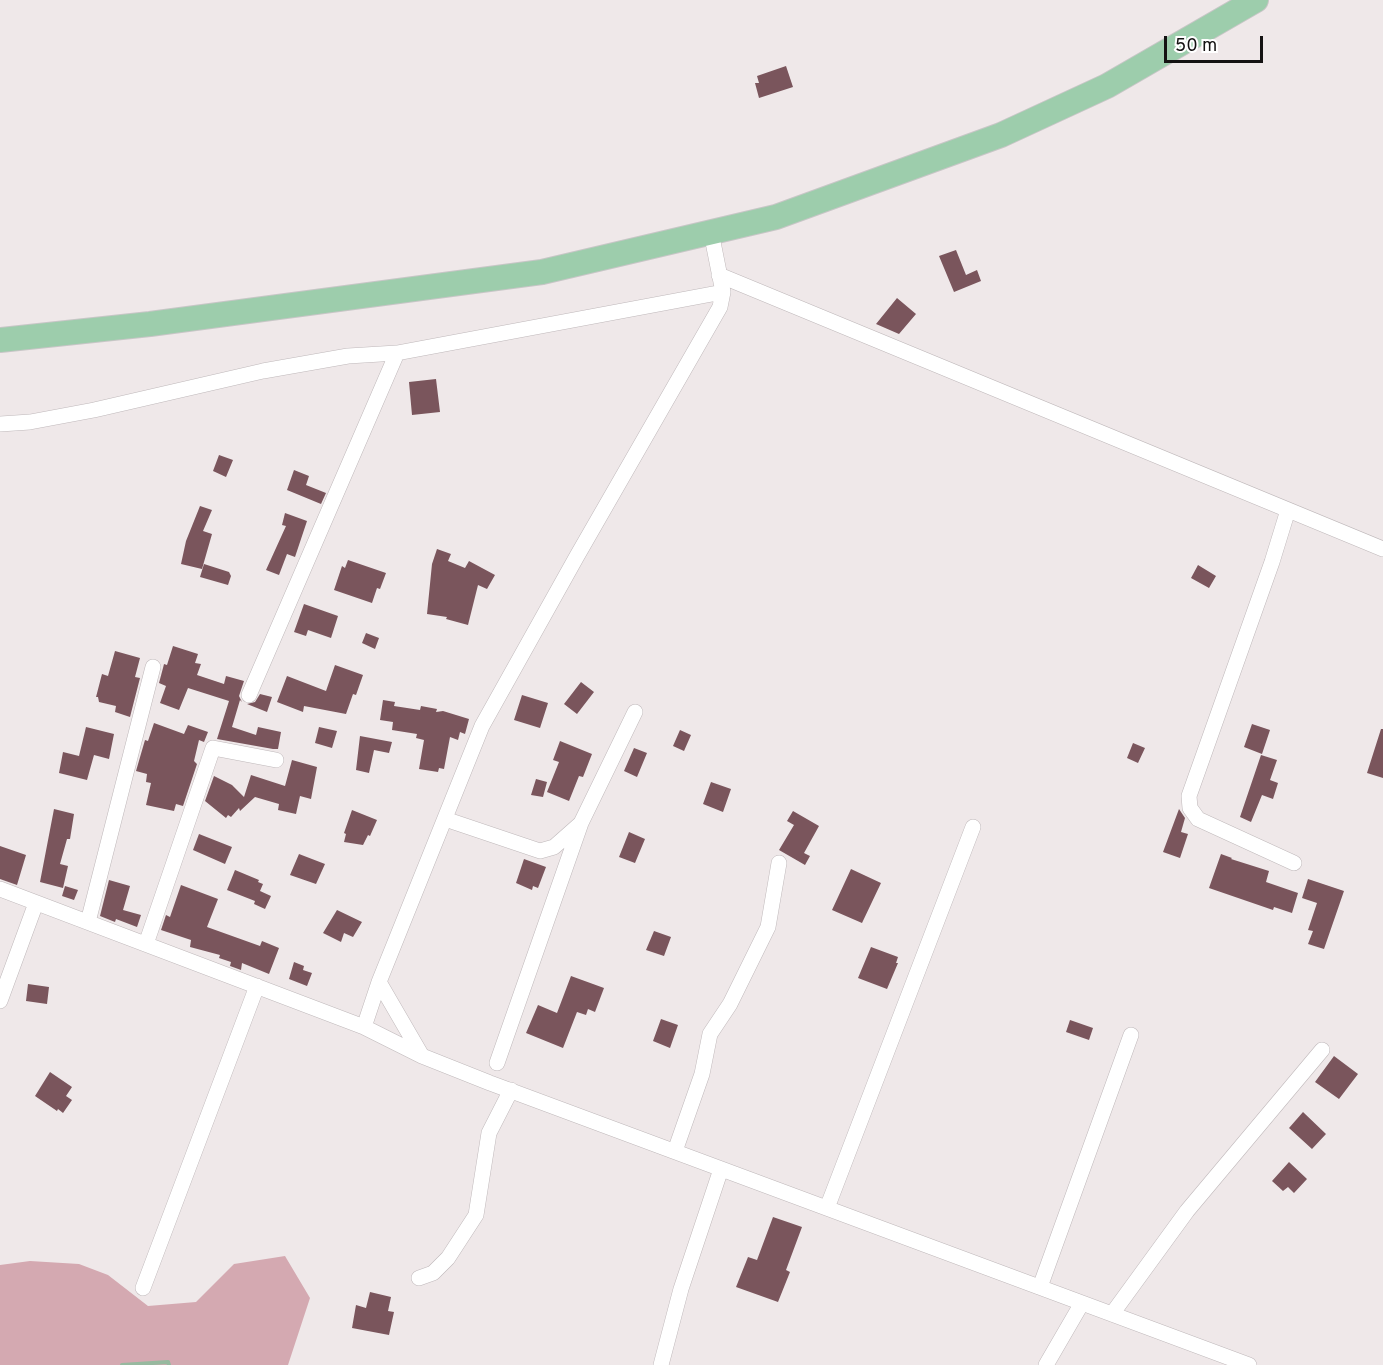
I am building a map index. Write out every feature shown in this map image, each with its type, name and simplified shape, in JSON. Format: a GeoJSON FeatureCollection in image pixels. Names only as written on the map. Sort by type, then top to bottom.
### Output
{"type":"FeatureCollection","features":[{"type":"Feature","properties":{"kind":"main road"},"geometry":{"type":"LineString","coordinates":[[0,340],[150,324],[542,272],[776,217],[1001,135],[1107,86],[1256,0]]}},
{"type":"Feature","properties":{"kind":"street"},"geometry":{"type":"LineString","coordinates":[[364,1027],[379,982],[482,726],[720,307],[723,292],[711,232]]}},
{"type":"Feature","properties":{"kind":"street"},"geometry":{"type":"LineString","coordinates":[[719,274],[1383,549]]}},
{"type":"Feature","properties":{"kind":"street"},"geometry":{"type":"LineString","coordinates":[[0,424],[41,420],[263,371],[348,356],[397,353],[723,292]]}},
{"type":"Feature","properties":{"kind":"street"},"geometry":{"type":"LineString","coordinates":[[249,695],[397,353]]}},
{"type":"Feature","properties":{"kind":"street"},"geometry":{"type":"LineString","coordinates":[[1288,510],[1272,562],[1189,796],[1190,808],[1198,819],[1294,864]]}},
{"type":"Feature","properties":{"kind":"street"},"geometry":{"type":"LineString","coordinates":[[88,922],[153,667]]}},
{"type":"Feature","properties":{"kind":"street"},"geometry":{"type":"LineString","coordinates":[[497,1064],[581,823],[634,712]]}},
{"type":"Feature","properties":{"kind":"street"},"geometry":{"type":"LineString","coordinates":[[146,944],[213,748],[276,760]]}},
{"type":"Feature","properties":{"kind":"street"},"geometry":{"type":"LineString","coordinates":[[445,819],[540,851],[554,847],[581,823]]}},
{"type":"Feature","properties":{"kind":"street"},"geometry":{"type":"LineString","coordinates":[[827,1208],[973,828]]}},
{"type":"Feature","properties":{"kind":"street"},"geometry":{"type":"LineString","coordinates":[[675,1151],[702,1074],[710,1034],[730,1004],[768,927],[779,863]]}},
{"type":"Feature","properties":{"kind":"street"},"geometry":{"type":"LineString","coordinates":[[0,889],[364,1027],[422,1056],[511,1090],[1249,1365]]}},
{"type":"Feature","properties":{"kind":"street"},"geometry":{"type":"LineString","coordinates":[[0,1001],[36,903]]}},
{"type":"Feature","properties":{"kind":"street"},"geometry":{"type":"LineString","coordinates":[[379,982],[422,1056]]}},
{"type":"Feature","properties":{"kind":"street"},"geometry":{"type":"LineString","coordinates":[[143,1288],[257,986]]}},
{"type":"Feature","properties":{"kind":"street"},"geometry":{"type":"LineString","coordinates":[[1040,1287],[1131,1035]]}},
{"type":"Feature","properties":{"kind":"street"},"geometry":{"type":"LineString","coordinates":[[1112,1314],[1187,1211],[1322,1050]]}},
{"type":"Feature","properties":{"kind":"street"},"geometry":{"type":"LineString","coordinates":[[419,1278],[433,1272],[448,1258],[476,1215],[489,1133],[511,1090]]}},
{"type":"Feature","properties":{"kind":"street"},"geometry":{"type":"LineString","coordinates":[[661,1365],[681,1289],[721,1168]]}},
{"type":"Feature","properties":{"kind":"street"},"geometry":{"type":"LineString","coordinates":[[1046,1365],[1082,1303]]}},
{"type":"Feature","properties":{"kind":"shaded area"},"geometry":{"type":"Polygon","coordinates":[[[285,1256],[310,1298],[288,1365],[0,1365],[0,1265],[30,1261],[79,1264],[108,1275],[148,1306],[196,1302],[234,1264],[285,1256]]]}},
{"type":"Feature","properties":{"kind":"building"},"geometry":{"type":"Polygon","coordinates":[[[786,66],[793,87],[759,98],[755,83],[759,83],[757,76],[786,66]]]}},
{"type":"Feature","properties":{"kind":"building"},"geometry":{"type":"Polygon","coordinates":[[[956,250],[966,275],[977,270],[981,281],[954,292],[939,256],[956,250]]]}},
{"type":"Feature","properties":{"kind":"building"},"geometry":{"type":"Polygon","coordinates":[[[897,298],[916,314],[899,334],[876,324],[897,298]]]}},
{"type":"Feature","properties":{"kind":"building"},"geometry":{"type":"Polygon","coordinates":[[[436,379],[440,412],[412,415],[409,382],[436,379]]]}},
{"type":"Feature","properties":{"kind":"building"},"geometry":{"type":"Polygon","coordinates":[[[219,455],[233,460],[226,477],[213,471],[219,455]]]}},
{"type":"Feature","properties":{"kind":"building"},"geometry":{"type":"Polygon","coordinates":[[[294,470],[309,476],[306,485],[326,493],[321,504],[287,490],[294,470]]]}},
{"type":"Feature","properties":{"kind":"building"},"geometry":{"type":"Polygon","coordinates":[[[200,506],[212,510],[203,531],[212,534],[202,569],[181,564],[186,541],[200,506]]]}},
{"type":"Feature","properties":{"kind":"building"},"geometry":{"type":"Polygon","coordinates":[[[285,513],[307,521],[295,557],[287,554],[279,575],[266,570],[286,526],[282,525],[285,513]]]}},
{"type":"Feature","properties":{"kind":"building"},"geometry":{"type":"Polygon","coordinates":[[[437,549],[451,554],[448,561],[465,568],[469,561],[495,575],[487,589],[478,585],[468,625],[446,619],[447,617],[427,614],[432,564],[437,549]]]}},
{"type":"Feature","properties":{"kind":"building"},"geometry":{"type":"Polygon","coordinates":[[[348,560],[386,573],[380,589],[377,588],[372,603],[334,590],[342,566],[345,568],[348,560]]]}},
{"type":"Feature","properties":{"kind":"building"},"geometry":{"type":"Polygon","coordinates":[[[204,564],[229,572],[231,576],[228,585],[200,577],[204,564]]]}},
{"type":"Feature","properties":{"kind":"building"},"geometry":{"type":"Polygon","coordinates":[[[1198,565],[1216,576],[1209,588],[1191,578],[1198,565]]]}},
{"type":"Feature","properties":{"kind":"building"},"geometry":{"type":"Polygon","coordinates":[[[304,604],[338,616],[331,638],[308,630],[306,636],[294,632],[304,604]]]}},
{"type":"Feature","properties":{"kind":"building"},"geometry":{"type":"Polygon","coordinates":[[[366,633],[379,638],[375,649],[362,643],[366,633]]]}},
{"type":"Feature","properties":{"kind":"building"},"geometry":{"type":"Polygon","coordinates":[[[173,646],[198,654],[195,663],[201,664],[197,675],[224,684],[226,676],[244,681],[239,696],[242,702],[240,700],[232,727],[256,735],[258,727],[281,732],[278,749],[217,739],[229,701],[188,688],[179,710],[160,703],[166,686],[159,683],[164,664],[167,665],[173,646]]]}},
{"type":"Feature","properties":{"kind":"building"},"geometry":{"type":"Polygon","coordinates":[[[115,651],[140,658],[135,677],[140,678],[130,717],[115,712],[116,706],[99,702],[96,697],[102,674],[108,676],[115,651]]]}},
{"type":"Feature","properties":{"kind":"building"},"geometry":{"type":"Polygon","coordinates":[[[335,665],[363,675],[346,714],[304,706],[303,712],[277,702],[287,676],[326,691],[335,665]]]}},
{"type":"Feature","properties":{"kind":"building"},"geometry":{"type":"Polygon","coordinates":[[[581,682],[594,692],[577,714],[564,704],[581,682]]]}},
{"type":"Feature","properties":{"kind":"building"},"geometry":{"type":"Polygon","coordinates":[[[260,694],[272,697],[267,712],[247,704],[255,702],[260,694]]]}},
{"type":"Feature","properties":{"kind":"building"},"geometry":{"type":"Polygon","coordinates":[[[522,695],[548,703],[540,728],[514,720],[522,695]]]}},
{"type":"Feature","properties":{"kind":"building"},"geometry":{"type":"Polygon","coordinates":[[[383,700],[395,702],[394,706],[420,710],[421,706],[437,709],[436,712],[443,711],[469,719],[465,734],[460,732],[458,740],[450,737],[444,769],[439,768],[438,772],[419,769],[424,740],[416,738],[417,734],[392,730],[393,722],[380,720],[383,700]]]}},
{"type":"Feature","properties":{"kind":"building"},"geometry":{"type":"Polygon","coordinates":[[[154,723],[184,734],[188,725],[208,732],[204,742],[199,740],[194,761],[197,764],[183,806],[176,804],[174,811],[146,805],[151,783],[146,782],[147,774],[136,771],[145,740],[148,741],[154,723]]]}},
{"type":"Feature","properties":{"kind":"building"},"geometry":{"type":"Polygon","coordinates":[[[1252,724],[1270,730],[1262,754],[1244,747],[1252,724]]]}},
{"type":"Feature","properties":{"kind":"building"},"geometry":{"type":"Polygon","coordinates":[[[86,727],[114,734],[109,759],[94,755],[87,780],[59,773],[63,752],[79,756],[86,727]]]}},
{"type":"Feature","properties":{"kind":"building"},"geometry":{"type":"Polygon","coordinates":[[[319,727],[337,731],[332,748],[315,743],[319,727]]]}},
{"type":"Feature","properties":{"kind":"building"},"geometry":{"type":"Polygon","coordinates":[[[1381,729],[1383,729],[1383,778],[1367,773],[1381,729]]]}},
{"type":"Feature","properties":{"kind":"building"},"geometry":{"type":"Polygon","coordinates":[[[680,730],[691,735],[684,751],[673,746],[680,730]]]}},
{"type":"Feature","properties":{"kind":"building"},"geometry":{"type":"Polygon","coordinates":[[[360,736],[392,742],[389,753],[374,750],[369,773],[356,770],[360,736]]]}},
{"type":"Feature","properties":{"kind":"building"},"geometry":{"type":"Polygon","coordinates":[[[560,741],[592,754],[583,777],[579,776],[569,801],[547,792],[559,762],[553,760],[560,741]]]}},
{"type":"Feature","properties":{"kind":"building"},"geometry":{"type":"Polygon","coordinates":[[[1133,743],[1145,748],[1138,763],[1127,758],[1133,743]]]}},
{"type":"Feature","properties":{"kind":"building"},"geometry":{"type":"Polygon","coordinates":[[[634,748],[647,753],[637,777],[624,771],[634,748]]]}},
{"type":"Feature","properties":{"kind":"building"},"geometry":{"type":"Polygon","coordinates":[[[1261,755],[1277,760],[1270,780],[1278,783],[1273,799],[1262,795],[1251,822],[1240,817],[1261,755]]]}},
{"type":"Feature","properties":{"kind":"building"},"geometry":{"type":"Polygon","coordinates":[[[292,760],[317,767],[311,799],[300,796],[296,814],[278,810],[279,804],[255,797],[240,811],[239,808],[231,817],[228,815],[226,818],[205,801],[214,776],[232,785],[244,797],[251,775],[285,786],[292,760]]]}},
{"type":"Feature","properties":{"kind":"building"},"geometry":{"type":"Polygon","coordinates":[[[536,779],[547,782],[543,797],[531,795],[536,779]]]}},
{"type":"Feature","properties":{"kind":"building"},"geometry":{"type":"Polygon","coordinates":[[[711,782],[731,789],[723,812],[703,804],[711,782]]]}},
{"type":"Feature","properties":{"kind":"building"},"geometry":{"type":"Polygon","coordinates":[[[54,809],[74,814],[70,839],[67,839],[60,864],[68,866],[63,888],[40,882],[54,809]]]}},
{"type":"Feature","properties":{"kind":"building"},"geometry":{"type":"Polygon","coordinates":[[[1179,809],[1185,818],[1181,832],[1188,834],[1180,858],[1163,852],[1179,809]]]}},
{"type":"Feature","properties":{"kind":"building"},"geometry":{"type":"Polygon","coordinates":[[[352,810],[377,820],[363,845],[344,842],[346,834],[344,833],[352,810]]]}},
{"type":"Feature","properties":{"kind":"building"},"geometry":{"type":"Polygon","coordinates":[[[793,811],[819,826],[804,853],[810,856],[805,865],[779,850],[794,825],[787,821],[793,811]]]}},
{"type":"Feature","properties":{"kind":"building"},"geometry":{"type":"Polygon","coordinates":[[[629,832],[645,839],[635,863],[619,857],[629,832]]]}},
{"type":"Feature","properties":{"kind":"building"},"geometry":{"type":"Polygon","coordinates":[[[199,834],[232,847],[225,864],[193,850],[199,834]]]}},
{"type":"Feature","properties":{"kind":"building"},"geometry":{"type":"Polygon","coordinates":[[[0,846],[26,855],[17,885],[0,879],[0,846]]]}},
{"type":"Feature","properties":{"kind":"building"},"geometry":{"type":"Polygon","coordinates":[[[299,854],[325,864],[316,884],[290,875],[299,854]]]}},
{"type":"Feature","properties":{"kind":"building"},"geometry":{"type":"Polygon","coordinates":[[[1221,854],[1269,871],[1266,882],[1298,893],[1292,913],[1274,907],[1273,910],[1209,888],[1221,854]]]}},
{"type":"Feature","properties":{"kind":"building"},"geometry":{"type":"Polygon","coordinates":[[[524,859],[546,867],[538,888],[533,886],[532,890],[516,883],[524,859]]]}},
{"type":"Feature","properties":{"kind":"building"},"geometry":{"type":"Polygon","coordinates":[[[851,869],[881,883],[862,923],[832,910],[851,869]]]}},
{"type":"Feature","properties":{"kind":"building"},"geometry":{"type":"Polygon","coordinates":[[[235,870],[263,884],[260,891],[271,896],[265,909],[254,904],[255,901],[227,890],[235,870]]]}},
{"type":"Feature","properties":{"kind":"building"},"geometry":{"type":"Polygon","coordinates":[[[1308,879],[1344,891],[1324,949],[1308,944],[1313,931],[1308,930],[1317,903],[1302,898],[1308,879]]]}},
{"type":"Feature","properties":{"kind":"building"},"geometry":{"type":"Polygon","coordinates":[[[109,880],[130,886],[123,910],[141,915],[137,927],[100,916],[109,880]]]}},
{"type":"Feature","properties":{"kind":"building"},"geometry":{"type":"Polygon","coordinates":[[[181,885],[218,899],[207,927],[260,946],[262,941],[279,948],[269,974],[242,963],[241,970],[230,966],[231,962],[219,958],[220,955],[190,947],[191,940],[161,930],[166,915],[170,917],[181,885]]]}},
{"type":"Feature","properties":{"kind":"building"},"geometry":{"type":"Polygon","coordinates":[[[65,886],[78,890],[74,900],[62,896],[65,886]]]}},
{"type":"Feature","properties":{"kind":"building"},"geometry":{"type":"Polygon","coordinates":[[[337,910],[362,922],[353,937],[344,933],[341,942],[323,933],[337,910]]]}},
{"type":"Feature","properties":{"kind":"building"},"geometry":{"type":"Polygon","coordinates":[[[654,931],[671,937],[664,956],[646,950],[654,931]]]}},
{"type":"Feature","properties":{"kind":"building"},"geometry":{"type":"Polygon","coordinates":[[[871,947],[898,957],[896,963],[898,963],[887,989],[858,978],[871,947]]]}},
{"type":"Feature","properties":{"kind":"building"},"geometry":{"type":"Polygon","coordinates":[[[294,962],[304,966],[303,970],[312,973],[307,986],[289,979],[294,962]]]}},
{"type":"Feature","properties":{"kind":"building"},"geometry":{"type":"Polygon","coordinates":[[[571,976],[604,988],[595,1012],[588,1009],[586,1015],[577,1012],[563,1048],[526,1033],[538,1005],[557,1013],[571,976]]]}},
{"type":"Feature","properties":{"kind":"building"},"geometry":{"type":"Polygon","coordinates":[[[28,984],[49,987],[47,1004],[26,1001],[28,984]]]}},
{"type":"Feature","properties":{"kind":"building"},"geometry":{"type":"Polygon","coordinates":[[[661,1019],[678,1025],[670,1048],[653,1041],[661,1019]]]}},
{"type":"Feature","properties":{"kind":"building"},"geometry":{"type":"Polygon","coordinates":[[[1070,1020],[1093,1028],[1089,1040],[1066,1032],[1070,1020]]]}},
{"type":"Feature","properties":{"kind":"building"},"geometry":{"type":"Polygon","coordinates":[[[1334,1056],[1358,1074],[1339,1099],[1315,1082],[1334,1056]]]}},
{"type":"Feature","properties":{"kind":"building"},"geometry":{"type":"Polygon","coordinates":[[[50,1072],[72,1087],[66,1096],[72,1100],[63,1113],[35,1096],[50,1072]]]}},
{"type":"Feature","properties":{"kind":"building"},"geometry":{"type":"Polygon","coordinates":[[[1303,1112],[1326,1134],[1312,1149],[1289,1128],[1303,1112]]]}},
{"type":"Feature","properties":{"kind":"building"},"geometry":{"type":"Polygon","coordinates":[[[1289,1162],[1307,1179],[1294,1193],[1288,1187],[1283,1191],[1272,1181],[1289,1162]]]}},
{"type":"Feature","properties":{"kind":"building"},"geometry":{"type":"Polygon","coordinates":[[[773,1217],[802,1227],[786,1270],[790,1272],[778,1302],[736,1287],[748,1257],[757,1260],[773,1217]]]}},
{"type":"Feature","properties":{"kind":"building"},"geometry":{"type":"Polygon","coordinates":[[[370,1292],[391,1297],[388,1311],[394,1312],[389,1335],[352,1328],[356,1305],[366,1308],[370,1292]]]}},
{"type":"Feature","properties":{"kind":"waterway"},"geometry":{"type":"LineString","coordinates":[[122,1365],[168,1362],[169,1365]]}}]}
